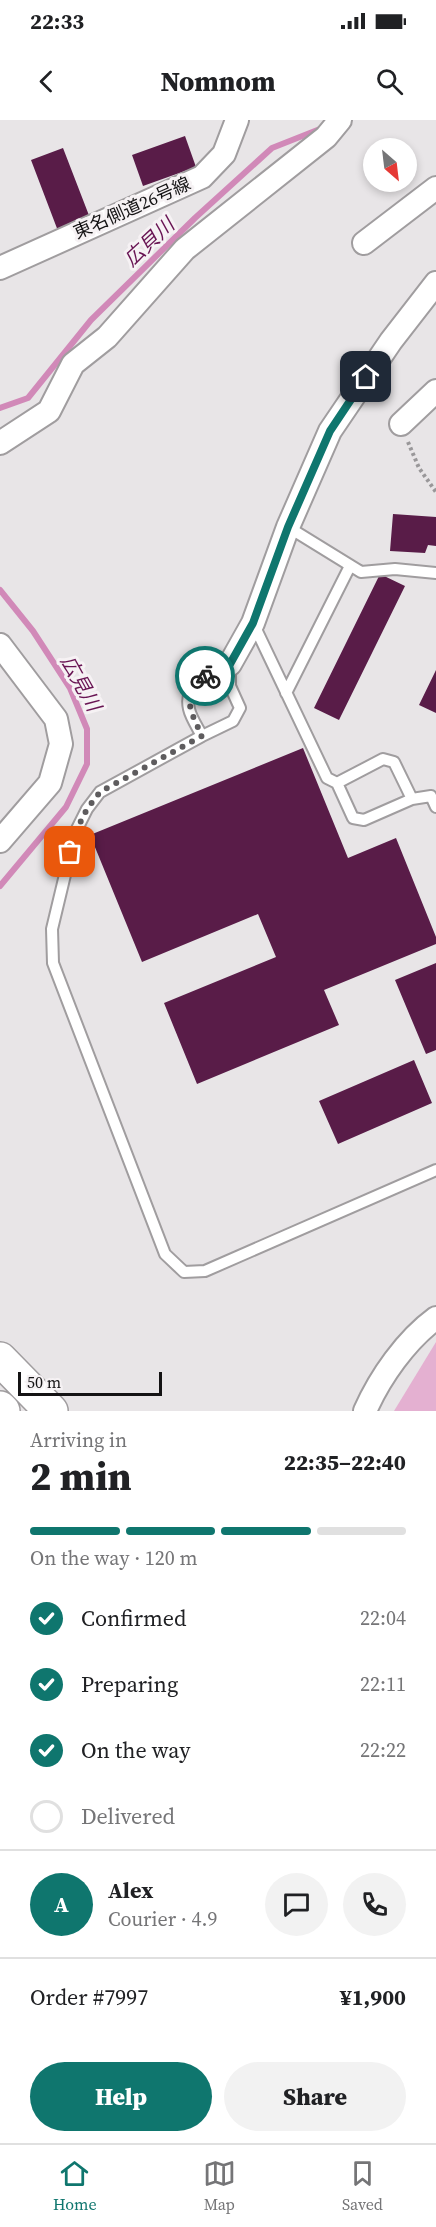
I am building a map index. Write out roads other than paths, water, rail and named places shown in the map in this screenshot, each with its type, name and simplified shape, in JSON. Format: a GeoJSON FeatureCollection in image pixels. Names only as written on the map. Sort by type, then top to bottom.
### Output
{"type":"FeatureCollection","features":[{"type":"Feature","properties":{"kind":"highway"},"geometry":{"type":"LineString","coordinates":[[0,1359],[51,1411]]}},
{"type":"Feature","properties":{"kind":"street","name":"東名側道26号線"},"geometry":{"type":"LineString","coordinates":[[0,268],[202,177],[224,154],[237,120]]}},
{"type":"Feature","properties":{"kind":"street"},"geometry":{"type":"LineString","coordinates":[[0,443],[49,411],[73,364],[107,337],[185,249],[326,137],[340,120]]}},
{"type":"Feature","properties":{"kind":"street"},"geometry":{"type":"LineString","coordinates":[[364,243],[436,188]]}},
{"type":"Feature","properties":{"kind":"street"},"geometry":{"type":"LineString","coordinates":[[230,664],[253,623],[288,527],[330,431],[391,341],[436,283]]}},
{"type":"Feature","properties":{"kind":"street"},"geometry":{"type":"LineString","coordinates":[[401,424],[436,391]]}},
{"type":"Feature","properties":{"kind":"street"},"geometry":{"type":"LineString","coordinates":[[0,645],[56,719],[61,744],[50,783],[0,841]]}},
{"type":"Feature","properties":{"kind":"street"},"geometry":{"type":"LineString","coordinates":[[365,1411],[372,1395],[395,1361],[421,1329],[436,1318]]}},
{"type":"Feature","properties":{"kind":"lane"},"geometry":{"type":"LineString","coordinates":[[288,527],[361,572],[395,569],[436,573]]}},
{"type":"Feature","properties":{"kind":"lane"},"geometry":{"type":"LineString","coordinates":[[286,693],[350,566]]}},
{"type":"Feature","properties":{"kind":"lane"},"geometry":{"type":"LineString","coordinates":[[253,623],[327,778],[337,783],[353,818],[364,820],[412,799],[432,796],[436,807]]}},
{"type":"Feature","properties":{"kind":"lane"},"geometry":{"type":"LineString","coordinates":[[202,736],[189,709],[190,690],[200,678],[230,664],[230,686],[240,708],[233,721],[100,792],[87,809],[75,833],[52,929],[53,963],[165,1254],[184,1272],[205,1271],[436,1170]]}},
{"type":"Feature","properties":{"kind":"lane"},"geometry":{"type":"LineString","coordinates":[[337,783],[383,759],[394,762],[412,799]]}},
{"type":"Feature","properties":{"kind":"waterway","name":"広貝川"},"geometry":{"type":"LineString","coordinates":[[0,408],[28,398],[91,320],[195,218],[272,148],[320,129]]}},
{"type":"Feature","properties":{"kind":"waterway","name":"広見川"},"geometry":{"type":"LineString","coordinates":[[0,590],[33,631],[70,688],[87,729],[87,764],[66,807],[0,886]]}}]}
